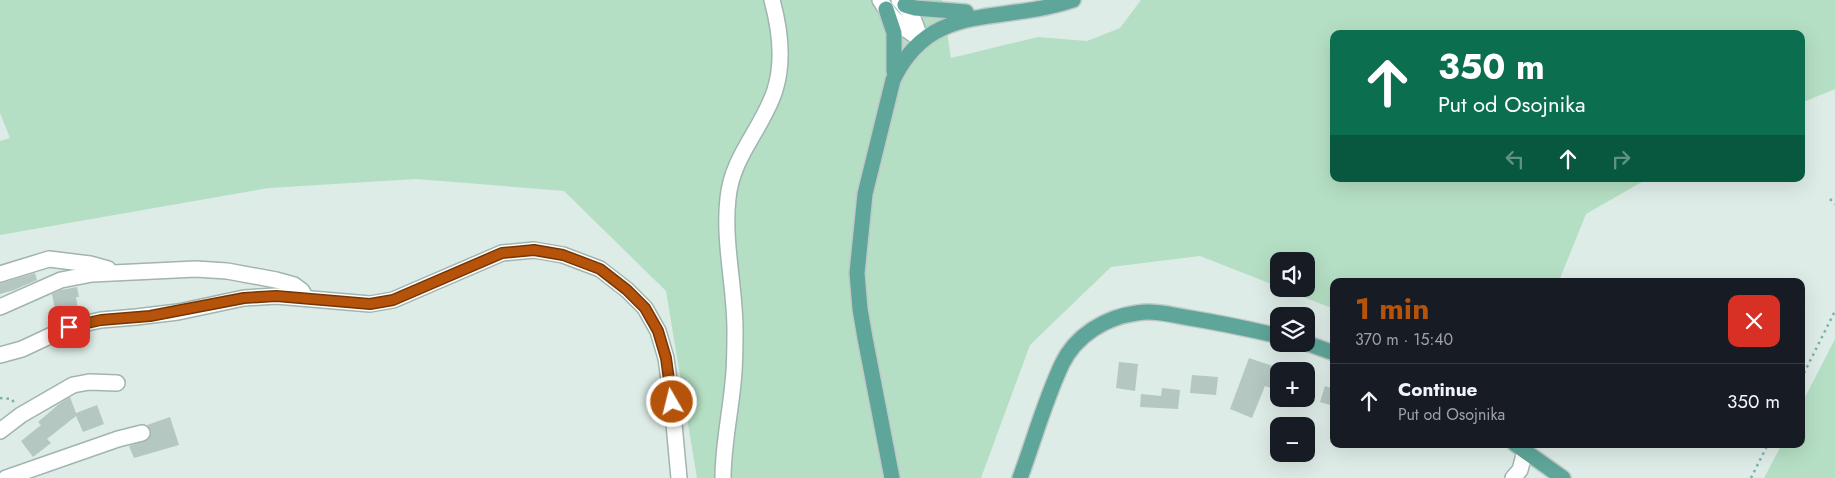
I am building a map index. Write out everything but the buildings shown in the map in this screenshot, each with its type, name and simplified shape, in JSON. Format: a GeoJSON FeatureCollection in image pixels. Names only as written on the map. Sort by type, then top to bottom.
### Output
{"type":"FeatureCollection","features":[{"type":"Feature","properties":{"kind":"main road"},"geometry":{"type":"LineString","coordinates":[[902,3],[915,8],[977,12],[1047,7],[1073,0]]}},
{"type":"Feature","properties":{"kind":"main road"},"geometry":{"type":"LineString","coordinates":[[883,4],[894,33],[894,80]]}},
{"type":"Feature","properties":{"kind":"main road"},"geometry":{"type":"LineString","coordinates":[[892,478],[860,310],[857,273],[865,194],[894,80],[904,56],[919,38],[938,25],[963,15],[977,12]]}},
{"type":"Feature","properties":{"kind":"main road"},"geometry":{"type":"LineString","coordinates":[[1020,478],[1062,363],[1076,342],[1098,325],[1121,316],[1139,312],[1165,314],[1270,334]]}},
{"type":"Feature","properties":{"kind":"main road"},"geometry":{"type":"LineString","coordinates":[[1315,346],[1330,351]]}},
{"type":"Feature","properties":{"kind":"main road"},"geometry":{"type":"LineString","coordinates":[[1521,448],[1563,478]]}},
{"type":"Feature","properties":{"kind":"street"},"geometry":{"type":"LineString","coordinates":[[723,478],[735,355],[735,325],[726,229],[728,196],[739,159],[775,91],[778,78],[780,59],[779,32],[772,0]]}},
{"type":"Feature","properties":{"kind":"street"},"geometry":{"type":"LineString","coordinates":[[902,3],[915,22],[919,38]]}},
{"type":"Feature","properties":{"kind":"street"},"geometry":{"type":"LineString","coordinates":[[883,4],[900,25],[919,38]]}},
{"type":"Feature","properties":{"kind":"street"},"geometry":{"type":"LineString","coordinates":[[0,355],[22,349],[69,327],[101,320],[178,312],[244,298],[276,296],[370,304],[393,300],[502,253],[534,250],[563,255],[600,269],[627,290],[645,308],[658,331],[666,358],[679,478]]}},
{"type":"Feature","properties":{"kind":"street"},"geometry":{"type":"LineString","coordinates":[[0,274],[49,259],[90,264],[122,273]]}},
{"type":"Feature","properties":{"kind":"street"},"geometry":{"type":"LineString","coordinates":[[0,307],[61,280],[92,274],[196,269],[250,274],[294,285],[302,291],[305,297]]}},
{"type":"Feature","properties":{"kind":"street"},"geometry":{"type":"LineString","coordinates":[[0,431],[21,415],[73,384],[89,382],[117,383]]}},
{"type":"Feature","properties":{"kind":"street"},"geometry":{"type":"LineString","coordinates":[[6,478],[118,439],[142,433]]}},
{"type":"Feature","properties":{"kind":"street"},"geometry":{"type":"LineString","coordinates":[[1513,478],[1520,470],[1520,448]]}},
{"type":"Feature","properties":{"kind":"path"},"geometry":{"type":"LineString","coordinates":[[1830,199],[1835,204]]}},
{"type":"Feature","properties":{"kind":"path"},"geometry":{"type":"LineString","coordinates":[[1805,371],[1835,311]]}},
{"type":"Feature","properties":{"kind":"path"},"geometry":{"type":"LineString","coordinates":[[1751,478],[1766,448]]}},
{"type":"Feature","properties":{"kind":"green space"},"geometry":{"type":"Polygon","coordinates":[[[0,0],[942,0],[951,58],[1038,37],[1087,41],[1120,28],[1141,0],[1835,0],[1835,89],[1805,101],[1805,30],[1330,30],[1330,182],[1642,182],[1586,214],[1560,278],[1330,278],[1330,307],[1303,297],[1315,297],[1315,252],[1270,252],[1270,283],[1200,256],[1111,267],[1030,345],[981,478],[697,478],[666,291],[564,191],[416,179],[269,188],[0,235],[0,141],[10,138],[0,113],[0,0]]]}},
{"type":"Feature","properties":{"kind":"green space"},"geometry":{"type":"Polygon","coordinates":[[[1835,339],[1835,478],[1764,478],[1780,448],[1805,448],[1805,397],[1835,339]]]}},
{"type":"Feature","properties":{"kind":"route"},"geometry":{"type":"LineString","coordinates":[[69,327],[101,320],[178,312],[244,298],[305,297],[370,304],[393,300],[502,253],[534,250],[563,255],[600,269],[627,290],[645,308],[658,331],[666,358],[672,402]]}}]}
